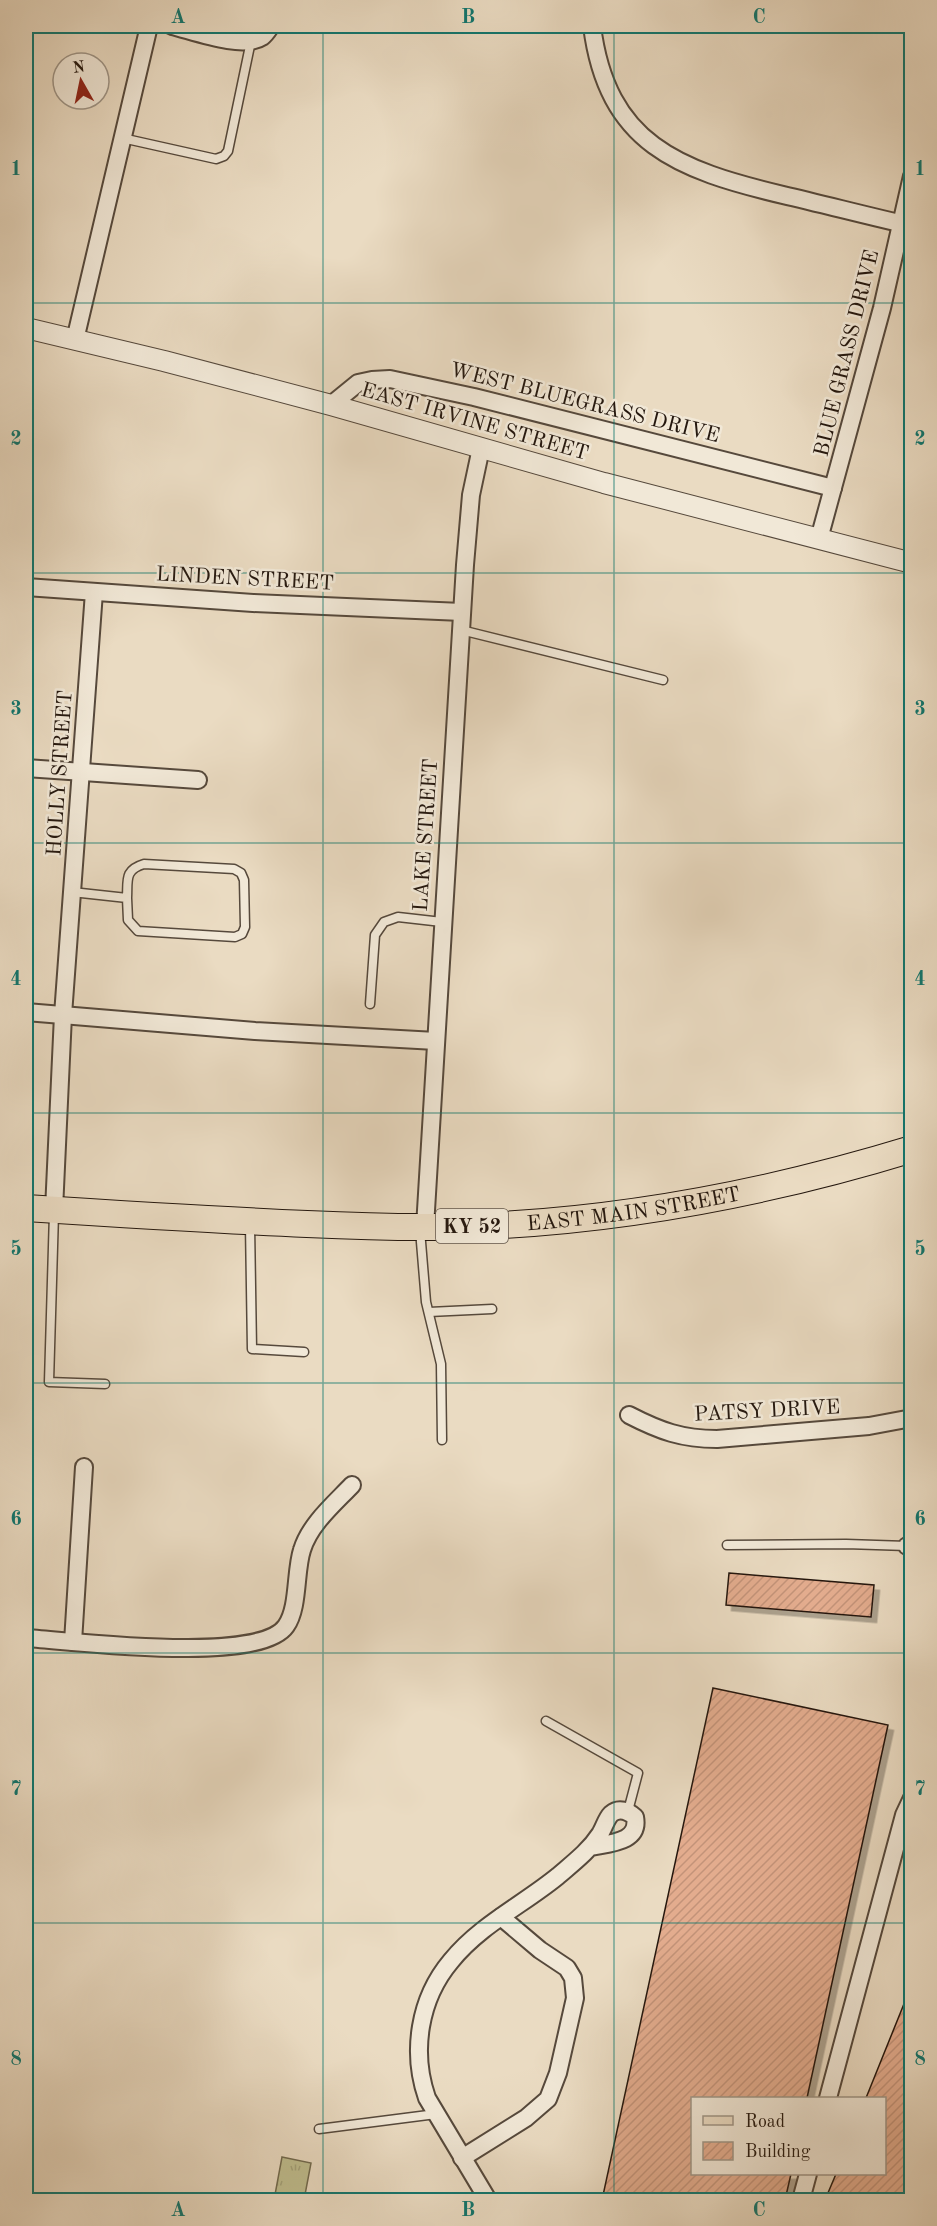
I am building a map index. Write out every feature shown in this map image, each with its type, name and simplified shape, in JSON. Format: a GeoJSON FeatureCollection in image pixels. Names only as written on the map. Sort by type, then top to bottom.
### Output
{"type":"FeatureCollection","features":[{"type":"Feature","properties":{"kind":"main road","name":"EAST MAIN STREET"},"geometry":{"type":"LineString","coordinates":[[26,1208],[250,1222],[422,1227],[550,1222],[657,1209],[810,1178],[912,1149]]}},
{"type":"Feature","properties":{"kind":"street"},"geometry":{"type":"LineString","coordinates":[[75,340],[149,26]]}},
{"type":"Feature","properties":{"kind":"street"},"geometry":{"type":"LineString","coordinates":[[172,26],[235,41],[251,41],[262,37],[271,26]]}},
{"type":"Feature","properties":{"kind":"street"},"geometry":{"type":"LineString","coordinates":[[592,26],[600,72],[609,94],[636,131],[674,159],[696,170],[745,186],[906,225]]}},
{"type":"Feature","properties":{"kind":"street","name":"BLUE GRASS DRIVE"},"geometry":{"type":"LineString","coordinates":[[819,539],[906,225],[912,176]]}},
{"type":"Feature","properties":{"kind":"street","name":"EAST IRVINE STREET"},"geometry":{"type":"LineString","coordinates":[[26,328],[331,405],[625,488],[912,563]]}},
{"type":"Feature","properties":{"kind":"street","name":"WEST BLUEGRASS DRIVE"},"geometry":{"type":"LineString","coordinates":[[331,405],[358,383],[390,380],[474,397],[833,488]]}},
{"type":"Feature","properties":{"kind":"street","name":"LAKE STREET"},"geometry":{"type":"LineString","coordinates":[[422,1227],[436,1041],[460,630],[471,495],[481,448]]}},
{"type":"Feature","properties":{"kind":"street","name":"LINDEN STREET"},"geometry":{"type":"LineString","coordinates":[[26,587],[253,603],[462,612]]}},
{"type":"Feature","properties":{"kind":"street","name":"HOLLY STREET"},"geometry":{"type":"LineString","coordinates":[[54,1210],[63,1015],[94,592]]}},
{"type":"Feature","properties":{"kind":"street"},"geometry":{"type":"LineString","coordinates":[[26,768],[198,780]]}},
{"type":"Feature","properties":{"kind":"street"},"geometry":{"type":"LineString","coordinates":[[26,1012],[255,1031],[436,1041]]}},
{"type":"Feature","properties":{"kind":"street","name":"PATSY DRIVE"},"geometry":{"type":"LineString","coordinates":[[629,1415],[671,1434],[692,1439],[717,1439],[869,1426],[912,1418]]}},
{"type":"Feature","properties":{"kind":"street"},"geometry":{"type":"LineString","coordinates":[[73,1642],[84,1467]]}},
{"type":"Feature","properties":{"kind":"street"},"geometry":{"type":"LineString","coordinates":[[26,1638],[185,1649],[227,1646],[265,1639],[279,1633],[287,1625],[291,1613],[302,1548],[310,1532],[352,1485]]}},
{"type":"Feature","properties":{"kind":"street"},"geometry":{"type":"LineString","coordinates":[[828,2097],[904,1815],[912,1798]]}},
{"type":"Feature","properties":{"kind":"street"},"geometry":{"type":"LineString","coordinates":[[488,2200],[436,2114],[422,2082],[418,2041],[422,2020],[429,1998],[451,1960],[501,1917],[559,1875],[590,1847],[601,1833],[610,1814],[619,1810],[628,1811],[635,1816],[637,1825],[633,1834],[625,1840],[590,1847]]}},
{"type":"Feature","properties":{"kind":"street"},"geometry":{"type":"LineString","coordinates":[[462,2158],[526,2118],[548,2099],[558,2073],[575,1998],[573,1978],[567,1968],[540,1950],[501,1917]]}},
{"type":"Feature","properties":{"kind":"street"},"geometry":{"type":"LineString","coordinates":[[801,2200],[808,2175]]}},
{"type":"Feature","properties":{"kind":"lane"},"geometry":{"type":"LineString","coordinates":[[122,138],[216,159],[224,156],[228,151],[251,41]]}},
{"type":"Feature","properties":{"kind":"lane"},"geometry":{"type":"LineString","coordinates":[[460,630],[663,680]]}},
{"type":"Feature","properties":{"kind":"lane"},"geometry":{"type":"LineString","coordinates":[[144,864],[234,869],[241,873],[244,880],[245,927],[242,933],[235,937],[138,931],[128,920],[127,898],[129,874],[134,867],[144,864]]}},
{"type":"Feature","properties":{"kind":"lane"},"geometry":{"type":"LineString","coordinates":[[72,892],[127,898]]}},
{"type":"Feature","properties":{"kind":"lane"},"geometry":{"type":"LineString","coordinates":[[370,1004],[375,935],[384,922],[398,917],[442,922]]}},
{"type":"Feature","properties":{"kind":"lane"},"geometry":{"type":"LineString","coordinates":[[54,1210],[49,1382],[105,1384]]}},
{"type":"Feature","properties":{"kind":"lane"},"geometry":{"type":"LineString","coordinates":[[250,1222],[252,1349],[304,1352]]}},
{"type":"Feature","properties":{"kind":"lane"},"geometry":{"type":"LineString","coordinates":[[422,1227],[429,1312],[441,1364],[442,1440]]}},
{"type":"Feature","properties":{"kind":"lane"},"geometry":{"type":"LineString","coordinates":[[429,1312],[492,1309]]}},
{"type":"Feature","properties":{"kind":"lane"},"geometry":{"type":"LineString","coordinates":[[727,1545],[909,1546]]}},
{"type":"Feature","properties":{"kind":"lane"},"geometry":{"type":"LineString","coordinates":[[546,1721],[638,1773],[628,1811]]}},
{"type":"Feature","properties":{"kind":"lane"},"geometry":{"type":"LineString","coordinates":[[319,2129],[436,2114]]}},
{"type":"Feature","properties":{"kind":"green space"},"geometry":{"type":"Polygon","coordinates":[[[282,2157],[311,2163],[304,2200],[274,2200],[282,2157]]]}},
{"type":"Feature","properties":{"kind":"building"},"geometry":{"type":"Polygon","coordinates":[[[729,1573],[874,1585],[871,1617],[726,1605],[729,1573]]]}},
{"type":"Feature","properties":{"kind":"building"},"geometry":{"type":"Polygon","coordinates":[[[713,1688],[888,1725],[807,2097],[691,2097],[691,2175],[791,2175],[785,2200],[602,2200],[713,1688]]]}},
{"type":"Feature","properties":{"kind":"building"},"geometry":{"type":"Polygon","coordinates":[[[912,1984],[912,2200],[825,2200],[836,2175],[886,2175],[886,2097],[866,2097],[912,1984]]]}}]}
